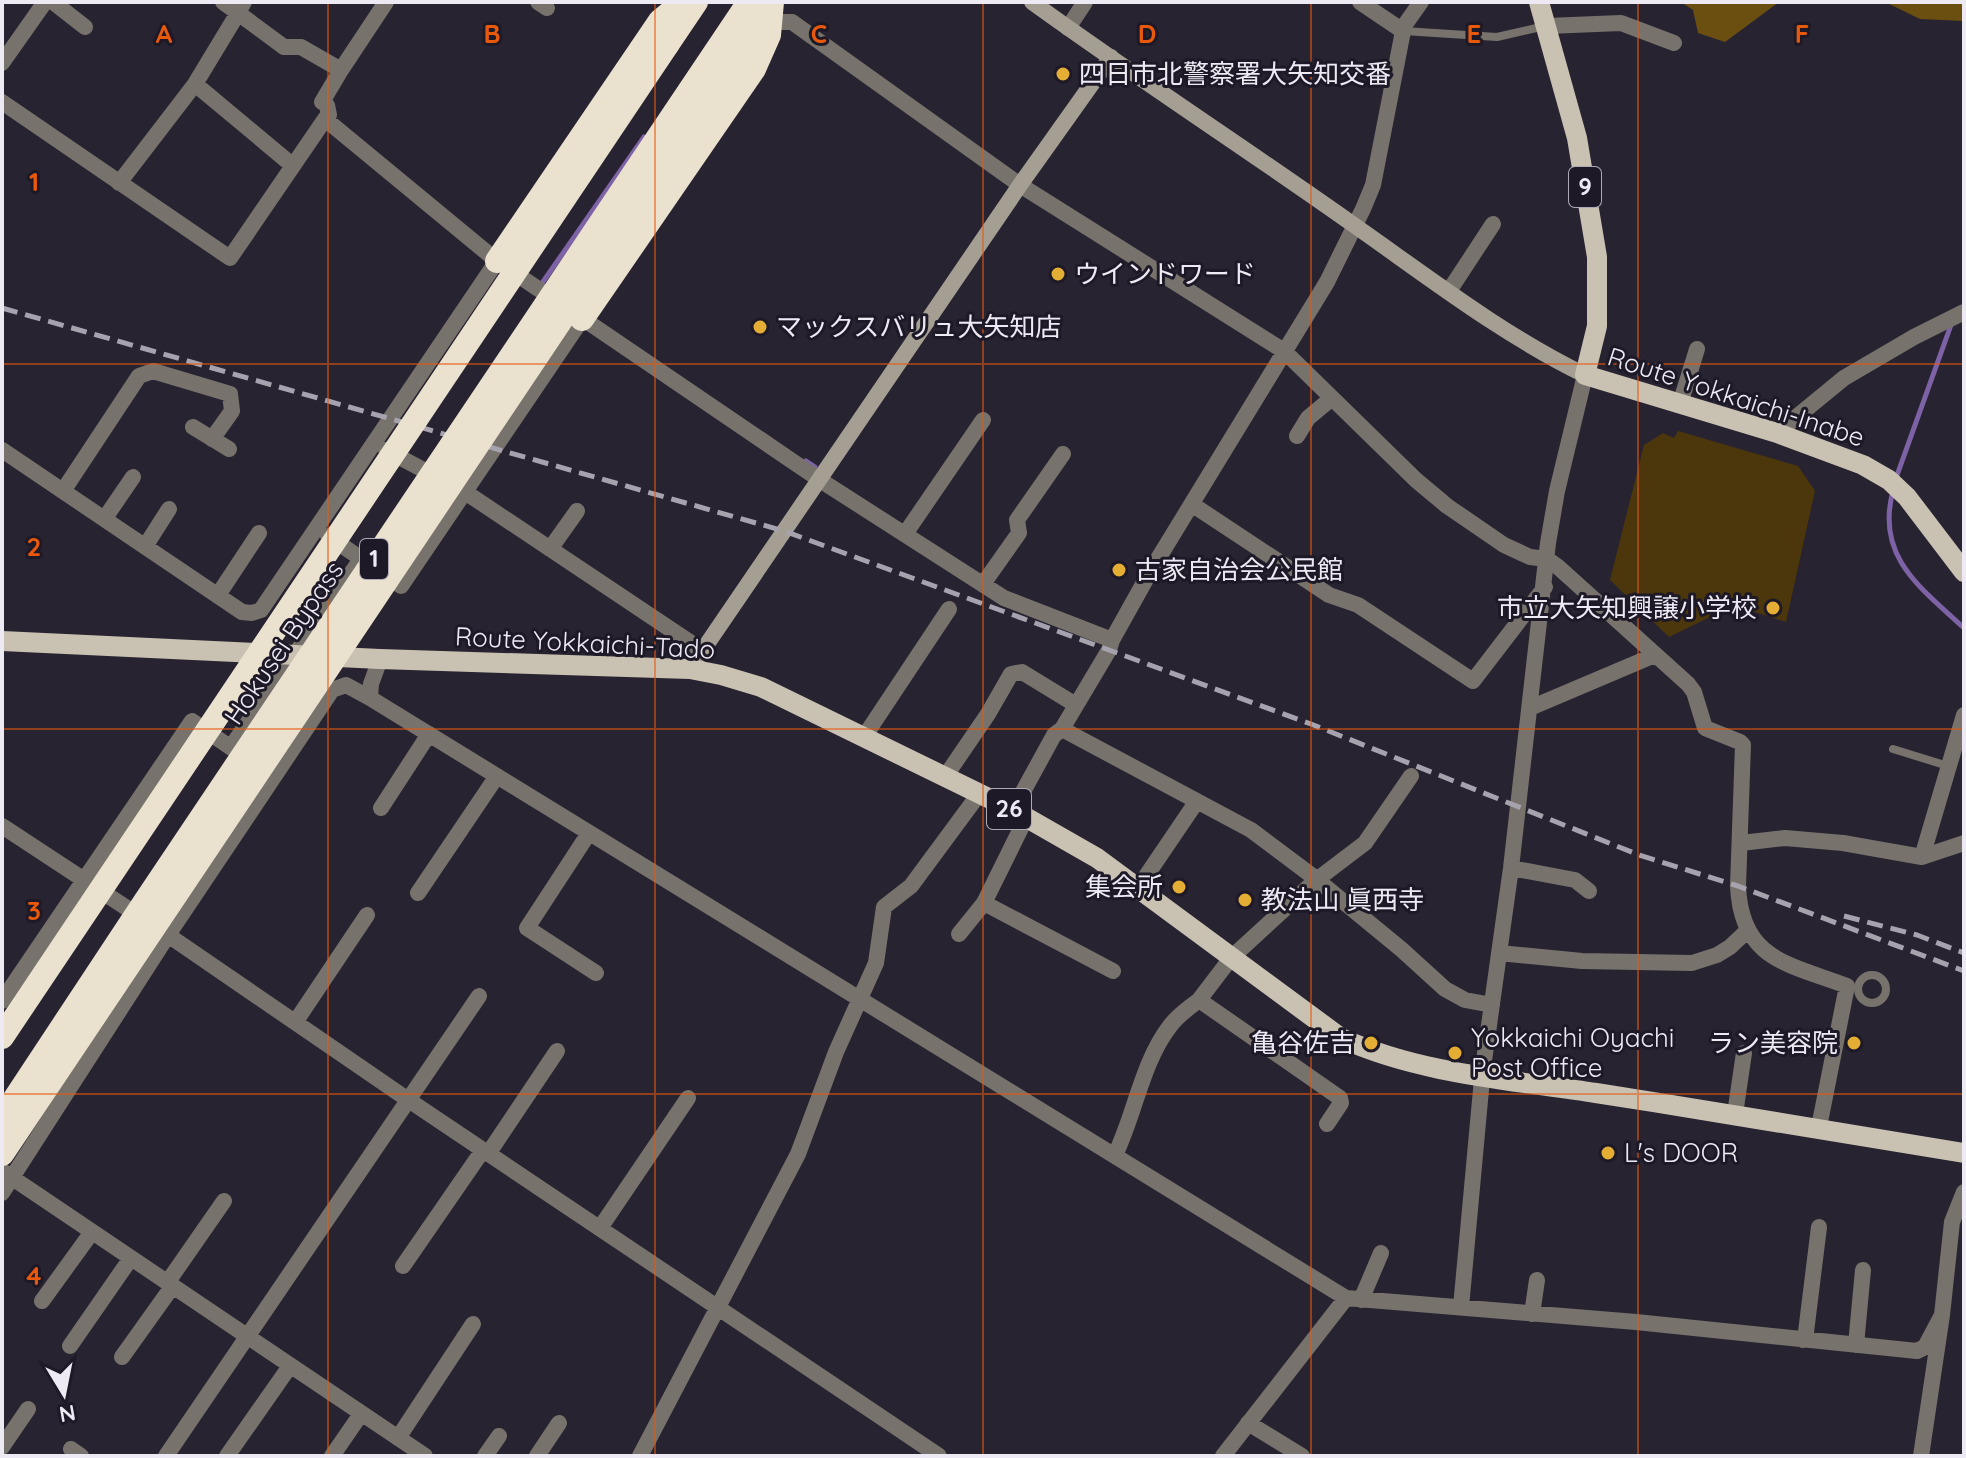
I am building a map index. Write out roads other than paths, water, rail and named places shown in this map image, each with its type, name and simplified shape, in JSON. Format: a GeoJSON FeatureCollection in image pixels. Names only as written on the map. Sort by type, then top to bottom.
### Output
{"type":"FeatureCollection","features":[{"type":"Feature","properties":{"kind":"highway"},"geometry":{"type":"LineString","coordinates":[[497,261],[660,21],[683,2]]}},
{"type":"Feature","properties":{"kind":"highway","name":"1"},"geometry":{"type":"LineString","coordinates":[[2,1037],[696,2]]}},
{"type":"Feature","properties":{"kind":"highway","name":"Hokusei Bypass"},"geometry":{"type":"LineString","coordinates":[[2,1118],[152,889],[749,2]]}},
{"type":"Feature","properties":{"kind":"highway"},"geometry":{"type":"LineString","coordinates":[[582,319],[754,69],[763,53],[770,9]]}},
{"type":"Feature","properties":{"kind":"highway","name":"1"},"geometry":{"type":"LineString","coordinates":[[2,1154],[770,9]]}},
{"type":"Feature","properties":{"kind":"main road","name":"Route Yokkaichi-Inabe"},"geometry":{"type":"LineString","coordinates":[[1539,2],[1577,138],[1597,257],[1597,326],[1585,375],[1777,433],[1863,465],[1889,480],[1907,497],[1964,572]]}},
{"type":"Feature","properties":{"kind":"main road","name":"Route Yokkaichi-Tado"},"geometry":{"type":"LineString","coordinates":[[2,641],[380,659],[690,669],[721,675],[761,687],[864,737],[1020,814],[1097,858],[1341,1038],[1361,1047],[1407,1061],[1484,1076],[1819,1127],[1964,1153]]}},
{"type":"Feature","properties":{"kind":"street"},"geometry":{"type":"LineString","coordinates":[[2,63],[45,2]]}},
{"type":"Feature","properties":{"kind":"street"},"geometry":{"type":"LineString","coordinates":[[53,2],[85,27]]}},
{"type":"Feature","properties":{"kind":"street"},"geometry":{"type":"LineString","coordinates":[[223,2],[241,8],[284,47],[301,47],[341,70]]}},
{"type":"Feature","properties":{"kind":"street"},"geometry":{"type":"LineString","coordinates":[[2,102],[230,258],[329,115],[327,105],[322,102],[386,2]]}},
{"type":"Feature","properties":{"kind":"street"},"geometry":{"type":"LineString","coordinates":[[1032,2],[1539,352],[1585,375],[1557,491],[1547,559],[1492,1005],[1461,1307]]}},
{"type":"Feature","properties":{"kind":"street"},"geometry":{"type":"LineString","coordinates":[[1068,28],[1085,2]]}},
{"type":"Feature","properties":{"kind":"street"},"geometry":{"type":"LineString","coordinates":[[1360,2],[1403,31]]}},
{"type":"Feature","properties":{"kind":"street"},"geometry":{"type":"LineString","coordinates":[[959,934],[984,903],[1054,735],[1062,729],[1150,572],[1327,282],[1373,185],[1403,31],[1421,2]]}},
{"type":"Feature","properties":{"kind":"street"},"geometry":{"type":"LineString","coordinates":[[119,183],[195,84],[241,8]]}},
{"type":"Feature","properties":{"kind":"street"},"geometry":{"type":"LineString","coordinates":[[770,9],[1020,185],[1284,351],[1416,480],[1447,506],[1504,545],[1530,557],[1547,559],[1688,684],[1694,692],[1705,728],[1743,745],[1739,904],[1748,930],[1769,956],[1851,988],[1819,1127]]}},
{"type":"Feature","properties":{"kind":"street"},"geometry":{"type":"LineString","coordinates":[[1547,26],[1621,23],[1674,43]]}},
{"type":"Feature","properties":{"kind":"street"},"geometry":{"type":"LineString","coordinates":[[690,669],[1020,185],[1111,57]]}},
{"type":"Feature","properties":{"kind":"street"},"geometry":{"type":"LineString","coordinates":[[195,84],[292,165]]}},
{"type":"Feature","properties":{"kind":"street"},"geometry":{"type":"LineString","coordinates":[[325,119],[497,261],[820,480],[1004,598],[1112,640]]}},
{"type":"Feature","properties":{"kind":"street"},"geometry":{"type":"LineString","coordinates":[[1449,291],[1493,224]]}},
{"type":"Feature","properties":{"kind":"street"},"geometry":{"type":"LineString","coordinates":[[2,450],[242,612],[261,610],[497,261]]}},
{"type":"Feature","properties":{"kind":"street"},"geometry":{"type":"LineString","coordinates":[[1777,433],[1844,378],[1964,312]]}},
{"type":"Feature","properties":{"kind":"street"},"geometry":{"type":"LineString","coordinates":[[317,528],[401,586],[582,319]]}},
{"type":"Feature","properties":{"kind":"street"},"geometry":{"type":"LineString","coordinates":[[1680,404],[1697,349]]}},
{"type":"Feature","properties":{"kind":"street"},"geometry":{"type":"LineString","coordinates":[[63,491],[139,376],[153,371],[230,394],[232,411],[212,439]]}},
{"type":"Feature","properties":{"kind":"street"},"geometry":{"type":"LineString","coordinates":[[1297,436],[1308,418],[1332,398]]}},
{"type":"Feature","properties":{"kind":"street"},"geometry":{"type":"LineString","coordinates":[[905,534],[983,420]]}},
{"type":"Feature","properties":{"kind":"street"},"geometry":{"type":"LineString","coordinates":[[193,427],[229,449]]}},
{"type":"Feature","properties":{"kind":"street"},"geometry":{"type":"LineString","coordinates":[[374,444],[465,492],[703,651]]}},
{"type":"Feature","properties":{"kind":"street"},"geometry":{"type":"LineString","coordinates":[[983,584],[1019,533],[1017,520],[1063,454]]}},
{"type":"Feature","properties":{"kind":"street"},"geometry":{"type":"LineString","coordinates":[[105,518],[133,477]]}},
{"type":"Feature","properties":{"kind":"street"},"geometry":{"type":"LineString","coordinates":[[1193,505],[1329,595],[1358,605],[1473,681],[1545,587]]}},
{"type":"Feature","properties":{"kind":"street"},"geometry":{"type":"LineString","coordinates":[[146,545],[169,509]]}},
{"type":"Feature","properties":{"kind":"street"},"geometry":{"type":"LineString","coordinates":[[550,549],[577,511]]}},
{"type":"Feature","properties":{"kind":"street"},"geometry":{"type":"LineString","coordinates":[[218,595],[259,533]]}},
{"type":"Feature","properties":{"kind":"street"},"geometry":{"type":"LineString","coordinates":[[231,747],[361,559]]}},
{"type":"Feature","properties":{"kind":"street"},"geometry":{"type":"LineString","coordinates":[[864,737],[949,609]]}},
{"type":"Feature","properties":{"kind":"street"},"geometry":{"type":"LineString","coordinates":[[1530,708],[1655,655]]}},
{"type":"Feature","properties":{"kind":"street"},"geometry":{"type":"LineString","coordinates":[[370,698],[371,684],[380,659]]}},
{"type":"Feature","properties":{"kind":"street"},"geometry":{"type":"LineString","coordinates":[[945,777],[1011,674],[1022,672],[1076,705]]}},
{"type":"Feature","properties":{"kind":"street"},"geometry":{"type":"LineString","coordinates":[[2,1193],[7,1174],[332,690],[346,685],[1354,1299],[1919,1350],[1925,1347],[1942,1315]]}},
{"type":"Feature","properties":{"kind":"street"},"geometry":{"type":"LineString","coordinates":[[1922,857],[1964,715]]}},
{"type":"Feature","properties":{"kind":"street"},"geometry":{"type":"LineString","coordinates":[[2,1001],[192,721],[273,778]]}},
{"type":"Feature","properties":{"kind":"street"},"geometry":{"type":"LineString","coordinates":[[1062,729],[1251,830],[1401,949],[1445,989],[1465,1000],[1492,1005]]}},
{"type":"Feature","properties":{"kind":"street"},"geometry":{"type":"LineString","coordinates":[[381,808],[429,734]]}},
{"type":"Feature","properties":{"kind":"street"},"geometry":{"type":"LineString","coordinates":[[418,893],[497,776]]}},
{"type":"Feature","properties":{"kind":"street"},"geometry":{"type":"LineString","coordinates":[[1115,1155],[1172,1022],[1199,1000],[1231,958],[1315,881],[1365,843],[1411,776]]}},
{"type":"Feature","properties":{"kind":"street"},"geometry":{"type":"LineString","coordinates":[[640,1456],[798,1154],[876,963],[884,907],[911,886],[979,794]]}},
{"type":"Feature","properties":{"kind":"street"},"geometry":{"type":"LineString","coordinates":[[1138,888],[1197,801]]}},
{"type":"Feature","properties":{"kind":"street"},"geometry":{"type":"LineString","coordinates":[[589,833],[527,928],[596,973]]}},
{"type":"Feature","properties":{"kind":"street"},"geometry":{"type":"LineString","coordinates":[[5,834],[85,880],[168,935],[939,1456]]}},
{"type":"Feature","properties":{"kind":"street"},"geometry":{"type":"LineString","coordinates":[[1741,843],[1785,838],[1843,843],[1922,857],[1964,843]]}},
{"type":"Feature","properties":{"kind":"street"},"geometry":{"type":"LineString","coordinates":[[1511,868],[1575,880],[1589,891]]}},
{"type":"Feature","properties":{"kind":"street"},"geometry":{"type":"LineString","coordinates":[[984,903],[1113,971]]}},
{"type":"Feature","properties":{"kind":"street"},"geometry":{"type":"LineString","coordinates":[[296,1021],[367,915]]}},
{"type":"Feature","properties":{"kind":"street"},"geometry":{"type":"LineString","coordinates":[[1499,953],[1582,961],[1692,963],[1717,955],[1748,930]]}},
{"type":"Feature","properties":{"kind":"street"},"geometry":{"type":"LineString","coordinates":[[166,1456],[479,996]]}},
{"type":"Feature","properties":{"kind":"street"},"geometry":{"type":"LineString","coordinates":[[1199,1000],[1340,1098],[1341,1103],[1327,1124]]}},
{"type":"Feature","properties":{"kind":"street"},"geometry":{"type":"LineString","coordinates":[[403,1266],[557,1051]]}},
{"type":"Feature","properties":{"kind":"street"},"geometry":{"type":"LineString","coordinates":[[1735,1114],[1744,1053]]}},
{"type":"Feature","properties":{"kind":"street"},"geometry":{"type":"LineString","coordinates":[[600,1228],[688,1098]]}},
{"type":"Feature","properties":{"kind":"street"},"geometry":{"type":"LineString","coordinates":[[7,1174],[361,1414],[399,1445],[425,1456]]}},
{"type":"Feature","properties":{"kind":"street"},"geometry":{"type":"LineString","coordinates":[[1921,1456],[1952,1222],[1964,1192]]}},
{"type":"Feature","properties":{"kind":"street"},"geometry":{"type":"LineString","coordinates":[[122,1357],[224,1201]]}},
{"type":"Feature","properties":{"kind":"street"},"geometry":{"type":"LineString","coordinates":[[1803,1340],[1819,1227]]}},
{"type":"Feature","properties":{"kind":"street"},"geometry":{"type":"LineString","coordinates":[[42,1301],[92,1232]]}},
{"type":"Feature","properties":{"kind":"street"},"geometry":{"type":"LineString","coordinates":[[1223,1456],[1354,1299],[1381,1253]]}},
{"type":"Feature","properties":{"kind":"street"},"geometry":{"type":"LineString","coordinates":[[70,1346],[131,1258]]}},
{"type":"Feature","properties":{"kind":"street"},"geometry":{"type":"LineString","coordinates":[[1856,1345],[1863,1270]]}},
{"type":"Feature","properties":{"kind":"street"},"geometry":{"type":"LineString","coordinates":[[1532,1314],[1537,1280]]}},
{"type":"Feature","properties":{"kind":"street"},"geometry":{"type":"LineString","coordinates":[[399,1445],[473,1324]]}},
{"type":"Feature","properties":{"kind":"street"},"geometry":{"type":"LineString","coordinates":[[227,1456],[290,1366]]}},
{"type":"Feature","properties":{"kind":"street"},"geometry":{"type":"LineString","coordinates":[[2,1447],[28,1409]]}},
{"type":"Feature","properties":{"kind":"street"},"geometry":{"type":"LineString","coordinates":[[332,1456],[361,1414]]}},
{"type":"Feature","properties":{"kind":"street"},"geometry":{"type":"LineString","coordinates":[[537,1456],[559,1423]]}},
{"type":"Feature","properties":{"kind":"street"},"geometry":{"type":"LineString","coordinates":[[1248,1423],[1302,1456]]}},
{"type":"Feature","properties":{"kind":"street"},"geometry":{"type":"LineString","coordinates":[[485,1456],[499,1436]]}},
{"type":"Feature","properties":{"kind":"lane"},"geometry":{"type":"LineString","coordinates":[[1403,31],[1497,37],[1547,26]]}},
{"type":"Feature","properties":{"kind":"lane"},"geometry":{"type":"LineString","coordinates":[[1893,749],[1949,766]]}},
{"type":"Feature","properties":{"kind":"lane"},"geometry":{"type":"LineString","coordinates":[[1876,975],[1886,987],[1883,997],[1874,1003],[1863,1000],[1851,988],[1865,977],[1876,975]]}},
{"type":"Feature","properties":{"kind":"lane"},"geometry":{"type":"LineString","coordinates":[[1851,988],[1858,991],[1863,1000]]}},
{"type":"Feature","properties":{"kind":"waterway"},"geometry":{"type":"LineString","coordinates":[[540,286],[644,137]]}},
{"type":"Feature","properties":{"kind":"waterway"},"geometry":{"type":"LineString","coordinates":[[1896,478],[1951,325]]}},
{"type":"Feature","properties":{"kind":"waterway"},"geometry":{"type":"LineString","coordinates":[[806,461],[815,467]]}},
{"type":"Feature","properties":{"kind":"waterway"},"geometry":{"type":"LineString","coordinates":[[1893,491],[1889,514],[1890,535],[1896,553],[1918,584],[1964,628]]}},
{"type":"Feature","properties":{"kind":"railway"},"geometry":{"type":"LineString","coordinates":[[2,308],[784,531],[1311,724],[1639,855],[1738,886],[1964,971]]}},
{"type":"Feature","properties":{"kind":"railway"},"geometry":{"type":"LineString","coordinates":[[1844,916],[1917,935],[1964,953]]}},
{"type":"Feature","properties":{"kind":"place","name":"四日市北警察署大矢知交番"},"geometry":{"type":"Point","coordinates":[1063,74]}},
{"type":"Feature","properties":{"kind":"place","name":"ウインドワード"},"geometry":{"type":"Point","coordinates":[1058,274]}},
{"type":"Feature","properties":{"kind":"place","name":"マックスバリュ大矢知店"},"geometry":{"type":"Point","coordinates":[760,327]}},
{"type":"Feature","properties":{"kind":"place","name":"古家自治会公民館"},"geometry":{"type":"Point","coordinates":[1119,570]}},
{"type":"Feature","properties":{"kind":"place","name":"市立大矢知興譲小学校"},"geometry":{"type":"Point","coordinates":[1773,608]}},
{"type":"Feature","properties":{"kind":"place","name":"集会所"},"geometry":{"type":"Point","coordinates":[1179,887]}},
{"type":"Feature","properties":{"kind":"place","name":"教法山 眞西寺"},"geometry":{"type":"Point","coordinates":[1245,900]}},
{"type":"Feature","properties":{"kind":"place","name":"亀谷佐吉"},"geometry":{"type":"Point","coordinates":[1371,1043]}},
{"type":"Feature","properties":{"kind":"place","name":"ラン美容院"},"geometry":{"type":"Point","coordinates":[1854,1043]}},
{"type":"Feature","properties":{"kind":"place","name":"Yokkaichi Oyachi Post Office"},"geometry":{"type":"Point","coordinates":[1455,1053]}},
{"type":"Feature","properties":{"kind":"place","name":"L's DOOR"},"geometry":{"type":"Point","coordinates":[1608,1153]}}]}
